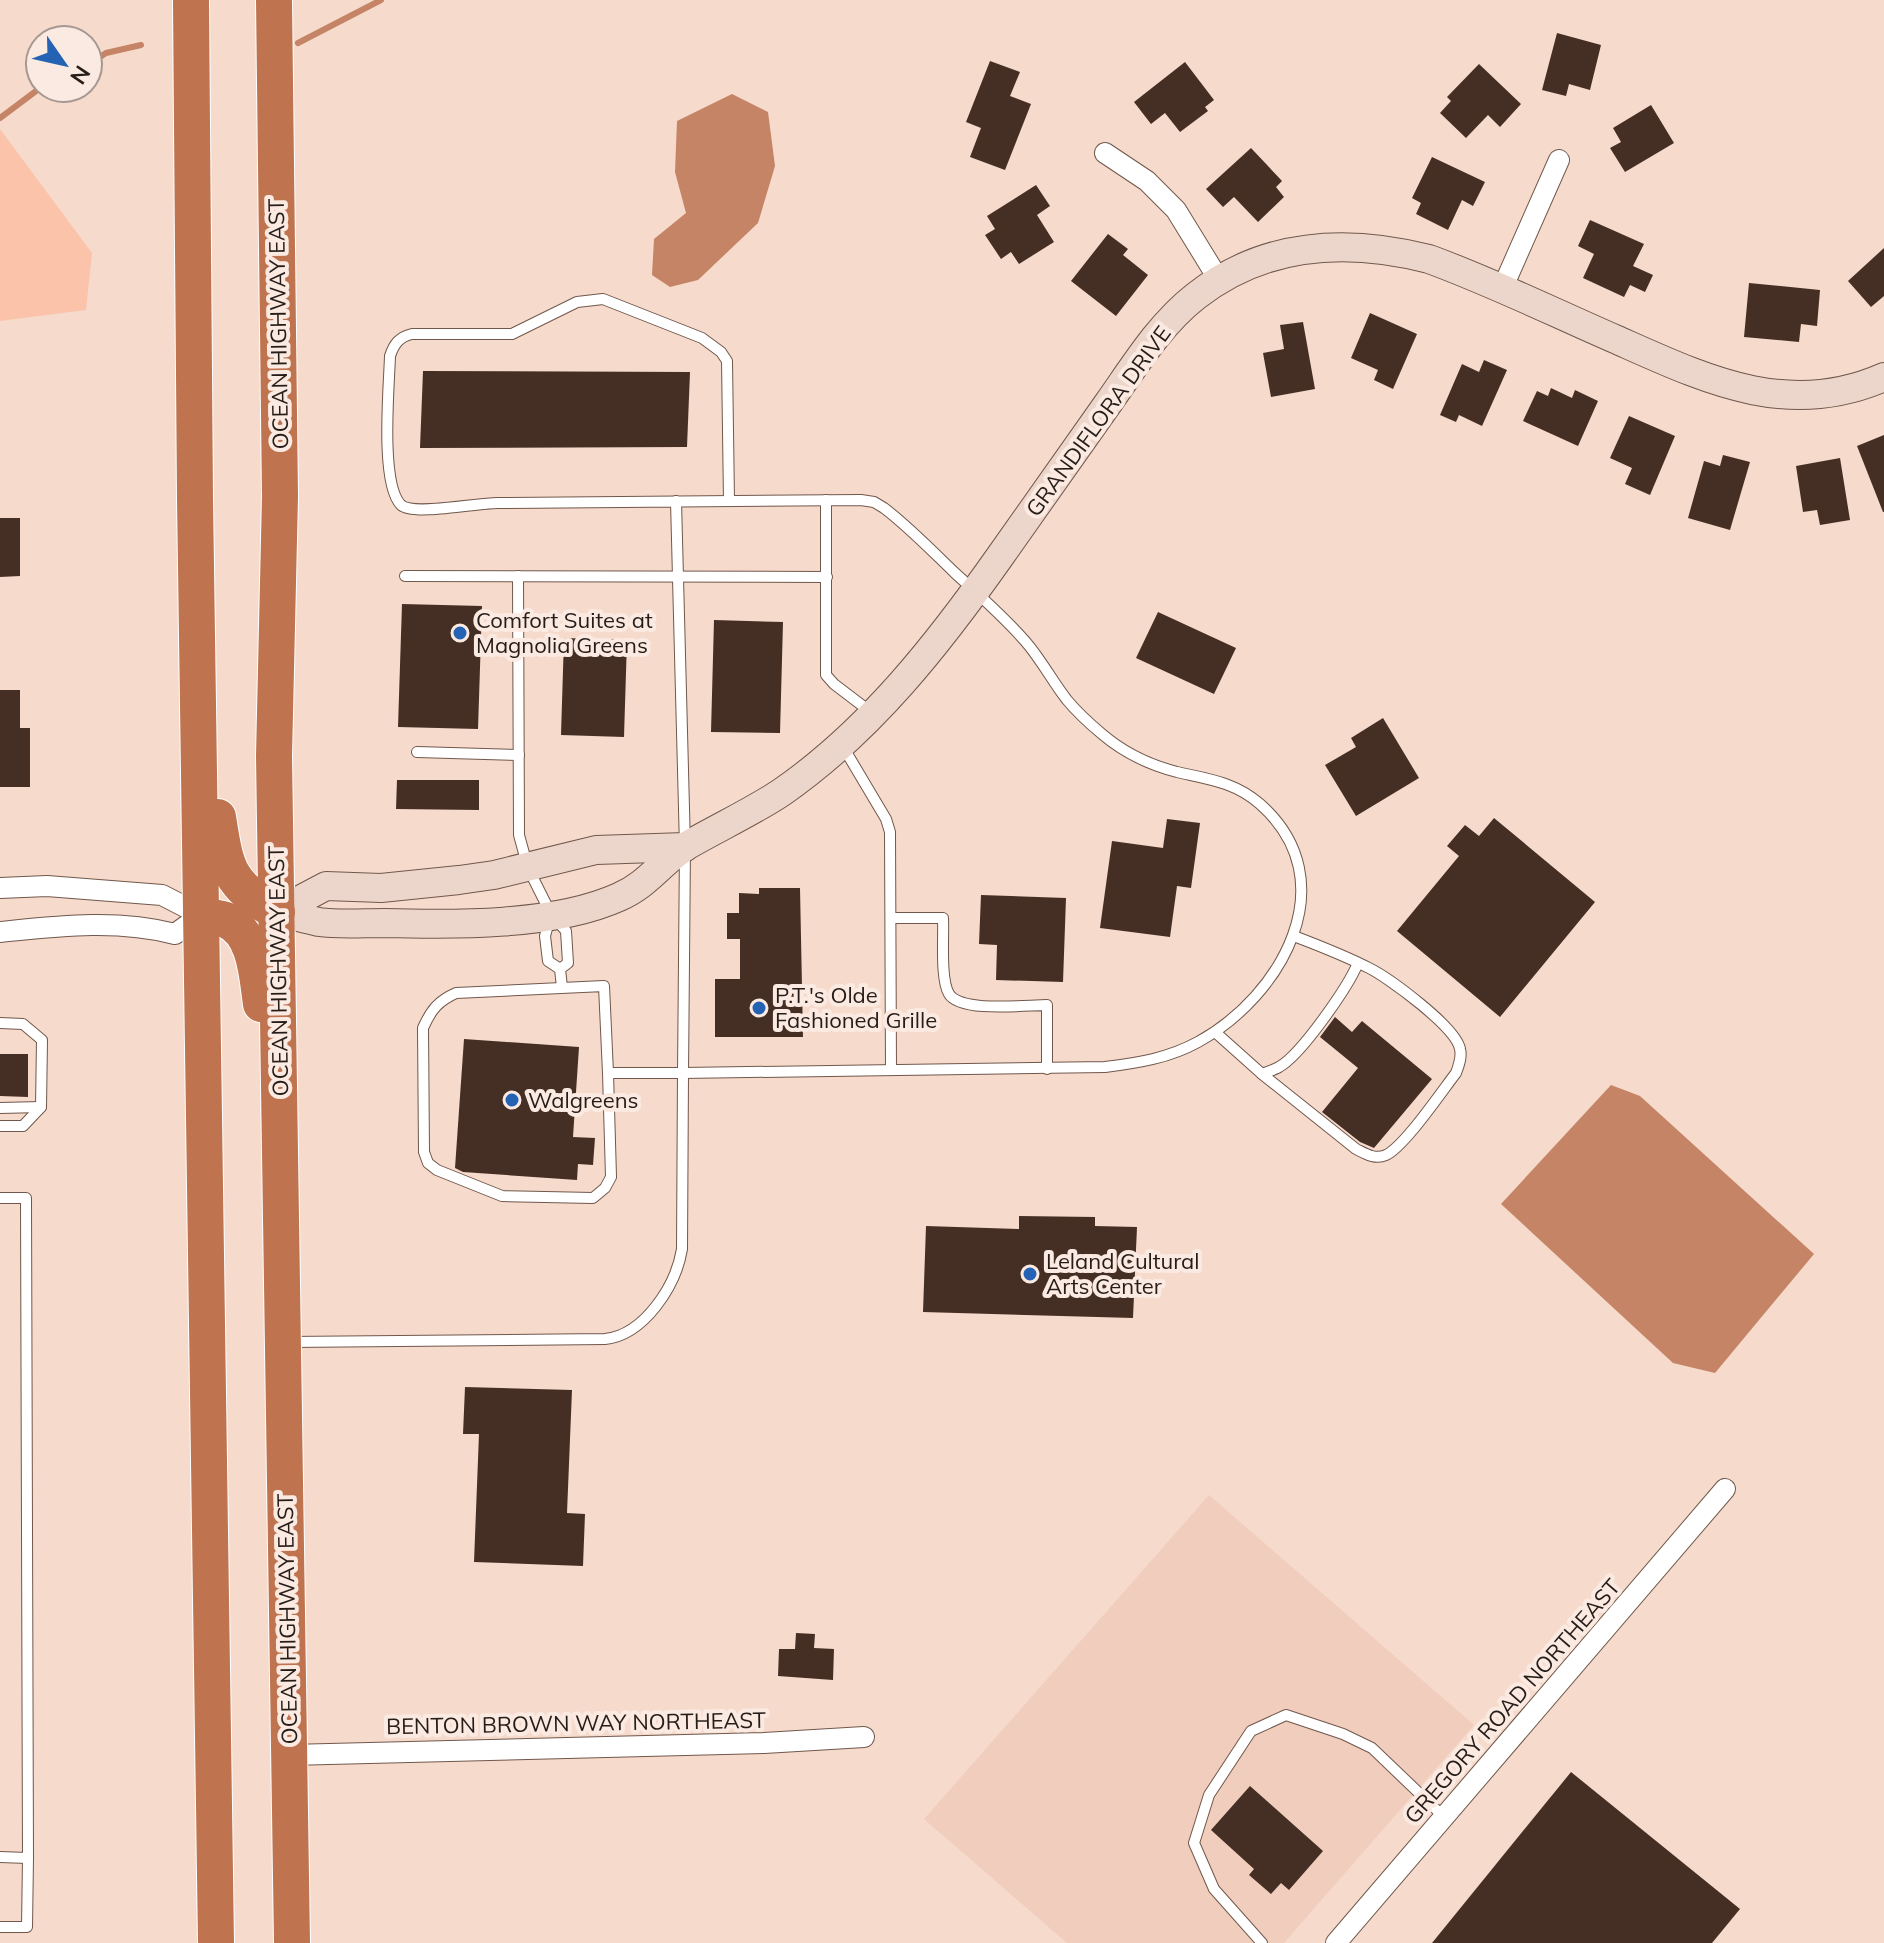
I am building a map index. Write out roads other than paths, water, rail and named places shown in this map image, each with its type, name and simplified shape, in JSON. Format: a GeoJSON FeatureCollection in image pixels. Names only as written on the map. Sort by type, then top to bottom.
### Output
{"type":"FeatureCollection","features":[{"type":"Feature","properties":{"kind":"highway"},"geometry":{"type":"LineString","coordinates":[[191,0],[216,1943]]}},
{"type":"Feature","properties":{"kind":"highway","name":"OCEAN HIGHWAY EAST"},"geometry":{"type":"LineString","coordinates":[[274,0],[280,496],[274,756],[292,1943]]}},
{"type":"Feature","properties":{"kind":"highway"},"geometry":{"type":"LineString","coordinates":[[198,697],[225,865],[240,885],[277,912]]}},
{"type":"Feature","properties":{"kind":"highway"},"geometry":{"type":"LineString","coordinates":[[201,915],[224,919],[234,925],[242,933],[252,956],[281,1145]]}},
{"type":"Feature","properties":{"kind":"highway"},"geometry":{"type":"LineString","coordinates":[[214,1788],[235,1943]]}},
{"type":"Feature","properties":{"kind":"street"},"geometry":{"type":"LineString","coordinates":[[1105,153],[1147,181],[1176,210],[1219,280]]}},
{"type":"Feature","properties":{"kind":"street"},"geometry":{"type":"LineString","coordinates":[[1502,289],[1559,160]]}},
{"type":"Feature","properties":{"kind":"street","name":"GRANDIFLORA DRIVE"},"geometry":{"type":"LineString","coordinates":[[277,912],[322,922],[459,925],[593,906],[634,890],[685,847],[779,794],[873,714],[933,648],[1171,320],[1219,280],[1287,253],[1323,246],[1354,245],[1392,249],[1429,259],[1724,385],[1785,395],[1814,395],[1842,391],[1884,377]]}},
{"type":"Feature","properties":{"kind":"street","name":"GRANDIFLORA DRIVE"},"geometry":{"type":"LineString","coordinates":[[277,912],[326,886],[381,888],[494,875],[596,850],[685,847]]}},
{"type":"Feature","properties":{"kind":"street"},"geometry":{"type":"LineString","coordinates":[[0,888],[47,886],[162,895],[201,915],[175,934],[117,924],[51,926],[0,932]]}},
{"type":"Feature","properties":{"kind":"street","name":"GREGORY ROAD NORTHEAST"},"geometry":{"type":"LineString","coordinates":[[1336,1943],[1725,1489]]}},
{"type":"Feature","properties":{"kind":"street","name":"BENTON BROWN WAY NORTHEAST"},"geometry":{"type":"LineString","coordinates":[[289,1755],[764,1743],[864,1737]]}},
{"type":"Feature","properties":{"kind":"lane"},"geometry":{"type":"LineString","coordinates":[[608,1073],[1047,1069],[1146,1062],[1181,1050],[1215,1032],[1260,993],[1275,973],[1294,936],[1300,912],[1300,872],[1285,831],[1260,803],[1233,786],[1139,758],[1103,735],[1069,702],[1025,640],[874,502],[471,503],[432,510],[410,509],[401,505],[388,474],[390,356],[394,345],[403,336],[412,334],[512,334],[577,302],[590,299],[616,302],[702,338],[721,352],[727,361],[729,501]]}},
{"type":"Feature","properties":{"kind":"lane"},"geometry":{"type":"LineString","coordinates":[[826,500],[826,675],[873,714]]}},
{"type":"Feature","properties":{"kind":"lane"},"geometry":{"type":"LineString","coordinates":[[283,1342],[605,1339],[622,1336],[636,1329],[680,1265],[685,847],[676,501]]}},
{"type":"Feature","properties":{"kind":"lane"},"geometry":{"type":"LineString","coordinates":[[405,576],[827,577]]}},
{"type":"Feature","properties":{"kind":"lane"},"geometry":{"type":"LineString","coordinates":[[518,576],[519,835],[528,868],[551,914],[566,931],[568,963],[560,969]]}},
{"type":"Feature","properties":{"kind":"lane"},"geometry":{"type":"LineString","coordinates":[[841,744],[886,819],[890,832],[891,1070]]}},
{"type":"Feature","properties":{"kind":"lane"},"geometry":{"type":"LineString","coordinates":[[417,752],[519,755]]}},
{"type":"Feature","properties":{"kind":"lane"},"geometry":{"type":"LineString","coordinates":[[551,914],[545,936],[548,961],[560,969],[562,987]]}},
{"type":"Feature","properties":{"kind":"lane"},"geometry":{"type":"LineString","coordinates":[[891,918],[943,918],[945,979],[949,993],[955,999],[974,1006],[1047,1005],[1047,1069]]}},
{"type":"Feature","properties":{"kind":"lane"},"geometry":{"type":"LineString","coordinates":[[1215,1032],[1356,1149],[1370,1156],[1385,1155],[1395,1149],[1456,1073],[1460,1049],[1456,1039],[1443,1023],[1382,976],[1294,936]]}},
{"type":"Feature","properties":{"kind":"lane"},"geometry":{"type":"LineString","coordinates":[[1262,1074],[1294,1056],[1348,983],[1358,963]]}},
{"type":"Feature","properties":{"kind":"lane"},"geometry":{"type":"LineString","coordinates":[[604,986],[608,1073],[611,1177],[605,1188],[593,1198],[502,1196],[437,1170],[428,1163],[424,1152],[423,1028],[430,1011],[442,999],[456,993],[604,986]]}},
{"type":"Feature","properties":{"kind":"lane"},"geometry":{"type":"LineString","coordinates":[[0,1023],[23,1024],[42,1040],[41,1107],[23,1126],[0,1126]]}},
{"type":"Feature","properties":{"kind":"lane"},"geometry":{"type":"LineString","coordinates":[[0,1108],[41,1107]]}},
{"type":"Feature","properties":{"kind":"lane"},"geometry":{"type":"LineString","coordinates":[[0,1198],[26,1198],[28,1858],[27,1927],[0,1927]]}},
{"type":"Feature","properties":{"kind":"lane"},"geometry":{"type":"LineString","coordinates":[[1262,1943],[1214,1889],[1194,1843],[1209,1795],[1251,1731],[1286,1715],[1343,1734],[1372,1748],[1444,1817]]}},
{"type":"Feature","properties":{"kind":"lane"},"geometry":{"type":"LineString","coordinates":[[0,1857],[28,1858]]}},
{"type":"Feature","properties":{"kind":"waterway"},"geometry":{"type":"LineString","coordinates":[[298,43],[381,0]]}},
{"type":"Feature","properties":{"kind":"waterway"},"geometry":{"type":"LineString","coordinates":[[104,54],[141,45]]}},
{"type":"Feature","properties":{"kind":"waterway"},"geometry":{"type":"LineString","coordinates":[[0,118],[24,100]]}},
{"type":"Feature","properties":{"kind":"place","name":"Comfort Suites at Magnolia Greens"},"geometry":{"type":"Point","coordinates":[460,633]}},
{"type":"Feature","properties":{"kind":"place","name":"P.T.'s Olde Fashioned Grille"},"geometry":{"type":"Point","coordinates":[759,1008]}},
{"type":"Feature","properties":{"kind":"place","name":"Walgreens"},"geometry":{"type":"Point","coordinates":[512,1100]}},
{"type":"Feature","properties":{"kind":"place","name":"Leland Cultural Arts Center"},"geometry":{"type":"Point","coordinates":[1030,1274]}}]}
